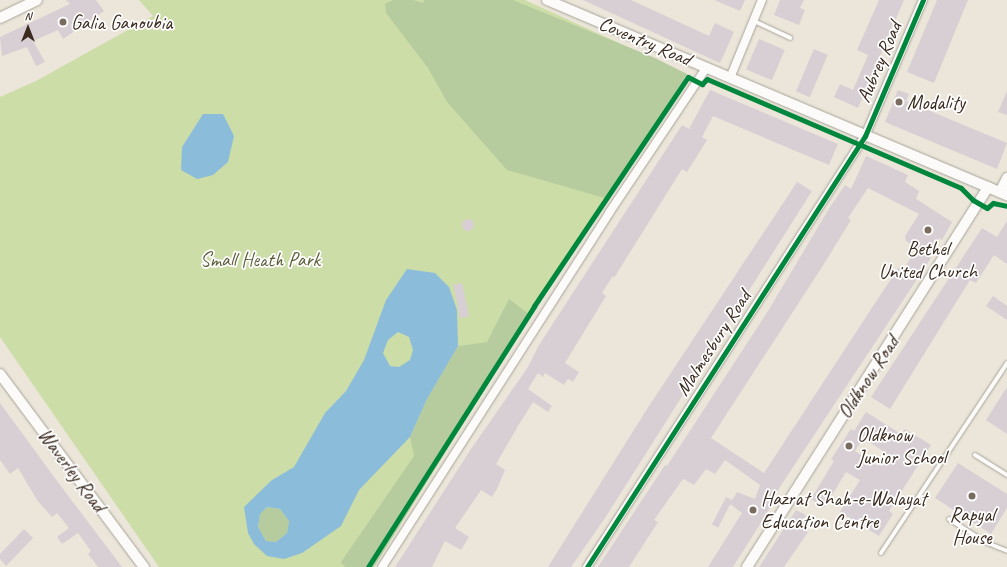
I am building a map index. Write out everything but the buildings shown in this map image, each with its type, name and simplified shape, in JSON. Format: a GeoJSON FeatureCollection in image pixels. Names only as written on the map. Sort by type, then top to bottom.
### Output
{"type":"FeatureCollection","features":[{"type":"Feature","properties":{"kind":"street"},"geometry":{"type":"LineString","coordinates":[[0,18],[37,0]]}},
{"type":"Feature","properties":{"kind":"street","name":"Coventry Road"},"geometry":{"type":"LineString","coordinates":[[547,0],[1004,194]]}},
{"type":"Feature","properties":{"kind":"street"},"geometry":{"type":"LineString","coordinates":[[730,78],[762,0]]}},
{"type":"Feature","properties":{"kind":"street","name":"Aubrey Road"},"geometry":{"type":"LineString","coordinates":[[865,136],[923,0]]}},
{"type":"Feature","properties":{"kind":"street"},"geometry":{"type":"LineString","coordinates":[[382,567],[609,213],[706,68]]}},
{"type":"Feature","properties":{"kind":"street","name":"Malmesbury Road"},"geometry":{"type":"LineString","coordinates":[[587,567],[865,136]]}},
{"type":"Feature","properties":{"kind":"street"},"geometry":{"type":"LineString","coordinates":[[1004,194],[1007,178]]}},
{"type":"Feature","properties":{"kind":"street","name":"Oldknow Road"},"geometry":{"type":"LineString","coordinates":[[747,567],[988,188]]}},
{"type":"Feature","properties":{"kind":"street","name":"Waverley Road"},"geometry":{"type":"LineString","coordinates":[[0,374],[144,567]]}},
{"type":"Feature","properties":{"kind":"lane"},"geometry":{"type":"LineString","coordinates":[[754,21],[790,38]]}},
{"type":"Feature","properties":{"kind":"lane"},"geometry":{"type":"LineString","coordinates":[[881,553],[1007,363]]}},
{"type":"Feature","properties":{"kind":"lane"},"geometry":{"type":"LineString","coordinates":[[975,455],[1007,475]]}},
{"type":"Feature","properties":{"kind":"lane"},"geometry":{"type":"LineString","coordinates":[[949,519],[985,542],[1007,551]]}},
{"type":"Feature","properties":{"kind":"green space","name":"Small Heath Park"},"geometry":{"type":"Polygon","coordinates":[[[139,0],[525,0],[687,74],[537,306],[374,567],[159,567],[0,337],[0,97],[36,81],[153,16],[139,0]]]}},
{"type":"Feature","properties":{"kind":"green space"},"geometry":{"type":"Polygon","coordinates":[[[393,0],[413,0],[423,3],[424,0],[513,0],[655,58],[687,74],[608,199],[507,170],[447,102],[428,68],[386,13],[385,4],[393,0]]]}},
{"type":"Feature","properties":{"kind":"green space"},"geometry":{"type":"Polygon","coordinates":[[[509,299],[530,315],[374,567],[345,567],[341,562],[414,456],[410,437],[427,399],[458,346],[487,342],[509,299]]]}},
{"type":"Feature","properties":{"kind":"green space"},"geometry":{"type":"Polygon","coordinates":[[[267,507],[280,509],[289,521],[287,533],[276,542],[266,541],[258,527],[260,514],[267,507]]]}},
{"type":"Feature","properties":{"kind":"water"},"geometry":{"type":"Polygon","coordinates":[[[203,114],[223,114],[234,136],[228,162],[213,175],[197,179],[181,170],[182,147],[203,114]]]}},
{"type":"Feature","properties":{"kind":"water"},"geometry":{"type":"Polygon","coordinates":[[[407,269],[435,273],[449,287],[457,310],[458,346],[427,399],[410,437],[359,490],[341,526],[302,553],[284,559],[267,556],[254,544],[248,533],[244,507],[272,480],[294,467],[325,413],[346,391],[364,360],[386,300],[407,269]],[[398,332],[388,340],[383,353],[390,366],[399,367],[410,360],[413,350],[409,337],[398,332]],[[267,507],[260,514],[258,527],[266,541],[276,542],[287,533],[289,521],[280,509],[267,507]]]}},
{"type":"Feature","properties":{"kind":"cycle path"},"geometry":{"type":"LineString","coordinates":[[587,567],[865,136],[923,0]]}},
{"type":"Feature","properties":{"kind":"cycle path"},"geometry":{"type":"LineString","coordinates":[[368,567],[534,306],[688,77],[702,84],[707,79],[961,188],[973,200],[987,208],[993,203],[1007,206]]}},
{"type":"Feature","properties":{"kind":"place","name":"Galia Ganoubia"},"geometry":{"type":"Point","coordinates":[63,22]}},
{"type":"Feature","properties":{"kind":"place","name":"Modality"},"geometry":{"type":"Point","coordinates":[899,102]}},
{"type":"Feature","properties":{"kind":"place","name":"Bethel United Church"},"geometry":{"type":"Point","coordinates":[928,230]}},
{"type":"Feature","properties":{"kind":"place","name":"Oldknow Junior School"},"geometry":{"type":"Point","coordinates":[849,446]}},
{"type":"Feature","properties":{"kind":"place","name":"Rapyal House"},"geometry":{"type":"Point","coordinates":[972,496]}},
{"type":"Feature","properties":{"kind":"place","name":"Hazrat Shah-e-Walayat Education Centre"},"geometry":{"type":"Point","coordinates":[753,510]}}]}
